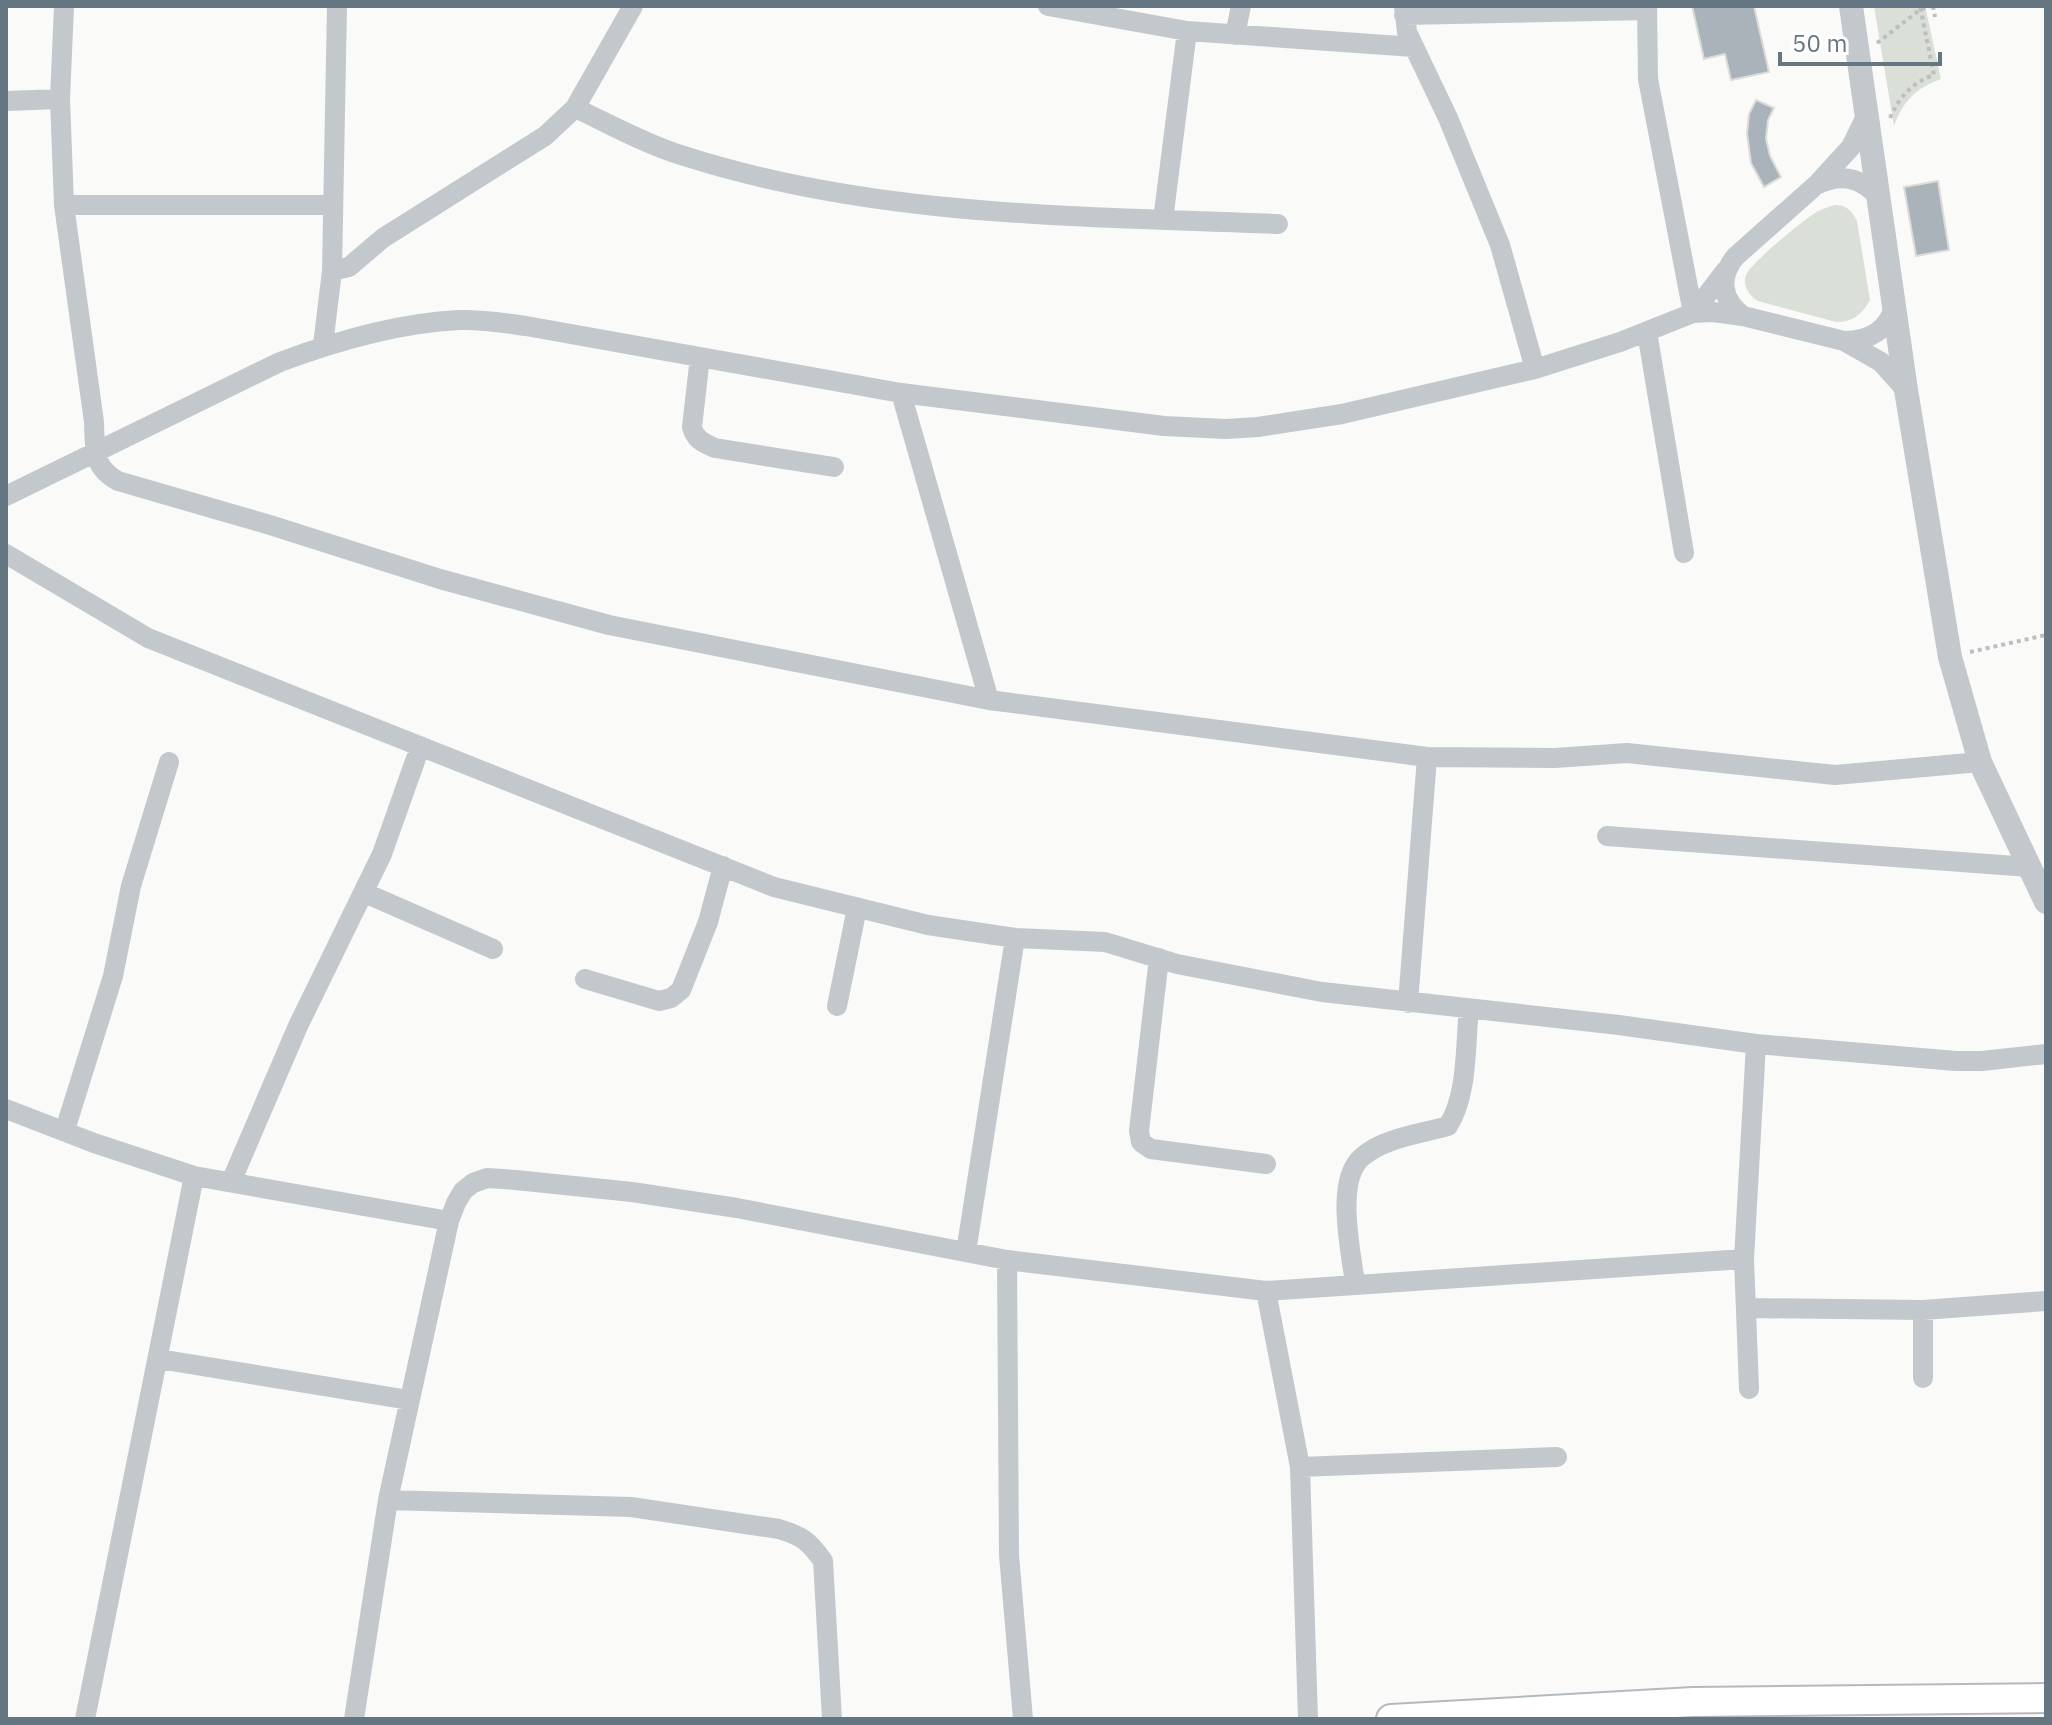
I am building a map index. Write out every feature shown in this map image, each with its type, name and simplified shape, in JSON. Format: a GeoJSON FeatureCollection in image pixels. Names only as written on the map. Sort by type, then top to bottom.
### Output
{"type":"FeatureCollection","features":[{"type":"Feature","properties":{"kind":"main road"},"geometry":{"type":"LineString","coordinates":[[1391,1719],[1679,1703],[1772,1710],[2046,1698]]}},
{"type":"Feature","properties":{"kind":"street"},"geometry":{"type":"LineString","coordinates":[[64,6],[60,99],[64,205],[94,422],[95,452],[102,470],[118,481],[440,579],[609,625],[989,700],[1427,757],[1555,758],[1627,753],[1835,775],[1980,762]]}},
{"type":"Feature","properties":{"kind":"street"},"geometry":{"type":"LineString","coordinates":[[323,345],[332,271],[337,6]]}},
{"type":"Feature","properties":{"kind":"street"},"geometry":{"type":"LineString","coordinates":[[332,271],[349,267],[383,238],[545,136],[575,108],[633,6]]}},
{"type":"Feature","properties":{"kind":"street"},"geometry":{"type":"LineString","coordinates":[[1048,6],[1074,8],[1187,31],[1414,47]]}},
{"type":"Feature","properties":{"kind":"street"},"geometry":{"type":"LineString","coordinates":[[1235,35],[1241,6]]}},
{"type":"Feature","properties":{"kind":"street"},"geometry":{"type":"LineString","coordinates":[[1851,6],[1877,121],[1880,199],[1906,390],[1950,657],[1980,762],[2046,902]]}},
{"type":"Feature","properties":{"kind":"street"},"geometry":{"type":"LineString","coordinates":[[1535,369],[1500,245],[1448,118],[1414,47],[1404,11],[1647,8],[1648,79],[1693,313]]}},
{"type":"Feature","properties":{"kind":"street"},"geometry":{"type":"LineString","coordinates":[[1163,220],[1187,31]]}},
{"type":"Feature","properties":{"kind":"street"},"geometry":{"type":"LineString","coordinates":[[6,101],[60,99]]}},
{"type":"Feature","properties":{"kind":"street"},"geometry":{"type":"LineString","coordinates":[[575,108],[679,155],[804,187],[894,201],[991,211],[1278,224]]}},
{"type":"Feature","properties":{"kind":"street"},"geometry":{"type":"LineString","coordinates":[[1693,313],[1728,266],[1816,185],[1851,147],[1862,129],[1877,121]]}},
{"type":"Feature","properties":{"kind":"street"},"geometry":{"type":"LineString","coordinates":[[1816,185],[1843,177],[1857,180],[1870,187],[1880,199]]}},
{"type":"Feature","properties":{"kind":"street"},"geometry":{"type":"LineString","coordinates":[[64,205],[332,205]]}},
{"type":"Feature","properties":{"kind":"street"},"geometry":{"type":"LineString","coordinates":[[1728,266],[1724,289],[1734,309],[1743,316]]}},
{"type":"Feature","properties":{"kind":"street"},"geometry":{"type":"LineString","coordinates":[[1844,341],[1859,341],[1872,336],[1884,327],[1895,304]]}},
{"type":"Feature","properties":{"kind":"street"},"geometry":{"type":"LineString","coordinates":[[6,496],[280,362],[323,345],[425,323],[488,320],[901,393],[1164,426],[1226,429],[1342,414],[1535,369],[1647,332],[1693,313],[1743,316],[1844,341],[1864,349],[1881,362],[1906,390]]}},
{"type":"Feature","properties":{"kind":"street"},"geometry":{"type":"LineString","coordinates":[[1647,332],[1684,553]]}},
{"type":"Feature","properties":{"kind":"street"},"geometry":{"type":"LineString","coordinates":[[700,357],[692,427],[701,441],[715,448],[834,467]]}},
{"type":"Feature","properties":{"kind":"street"},"geometry":{"type":"LineString","coordinates":[[901,393],[989,700]]}},
{"type":"Feature","properties":{"kind":"street"},"geometry":{"type":"LineString","coordinates":[[6,554],[148,638],[774,887],[857,908],[928,925],[1015,938],[1105,942],[1248,980],[1408,1003],[1619,1025],[1756,1044],[1956,1061],[2046,1054]]}},
{"type":"Feature","properties":{"kind":"street"},"geometry":{"type":"LineString","coordinates":[[231,1182],[298,1026],[365,893],[393,828],[420,747]]}},
{"type":"Feature","properties":{"kind":"street"},"geometry":{"type":"LineString","coordinates":[[1408,1003],[1427,757]]}},
{"type":"Feature","properties":{"kind":"street"},"geometry":{"type":"LineString","coordinates":[[65,1130],[113,976],[131,886],[169,762]]}},
{"type":"Feature","properties":{"kind":"street"},"geometry":{"type":"LineString","coordinates":[[1607,836],[2029,867]]}},
{"type":"Feature","properties":{"kind":"street"},"geometry":{"type":"LineString","coordinates":[[585,979],[659,1001],[671,998],[681,990],[708,922],[723,866]]}},
{"type":"Feature","properties":{"kind":"street"},"geometry":{"type":"LineString","coordinates":[[365,893],[493,949]]}},
{"type":"Feature","properties":{"kind":"street"},"geometry":{"type":"LineString","coordinates":[[837,1006],[857,908]]}},
{"type":"Feature","properties":{"kind":"street"},"geometry":{"type":"LineString","coordinates":[[966,1252],[1015,938]]}},
{"type":"Feature","properties":{"kind":"street"},"geometry":{"type":"LineString","coordinates":[[1159,958],[1139,1131],[1141,1142],[1151,1149],[1266,1164]]}},
{"type":"Feature","properties":{"kind":"street"},"geometry":{"type":"LineString","coordinates":[[1355,1284],[1346,1206],[1349,1178],[1362,1157],[1382,1145],[1448,1126],[1455,1116],[1461,1091],[1469,1009]]}},
{"type":"Feature","properties":{"kind":"street"},"geometry":{"type":"LineString","coordinates":[[1749,1389],[1744,1259],[1756,1044]]}},
{"type":"Feature","properties":{"kind":"street"},"geometry":{"type":"LineString","coordinates":[[6,1109],[94,1143],[194,1176],[449,1221]]}},
{"type":"Feature","properties":{"kind":"street"},"geometry":{"type":"LineString","coordinates":[[85,1719],[194,1176]]}},
{"type":"Feature","properties":{"kind":"street"},"geometry":{"type":"LineString","coordinates":[[354,1719],[388,1500],[449,1221],[463,1191],[487,1178],[632,1192],[737,1208],[1007,1260],[1266,1291],[1744,1259]]}},
{"type":"Feature","properties":{"kind":"street"},"geometry":{"type":"LineString","coordinates":[[1007,1260],[1009,1555],[1023,1719]]}},
{"type":"Feature","properties":{"kind":"street"},"geometry":{"type":"LineString","coordinates":[[1266,1291],[1300,1467],[1308,1719]]}},
{"type":"Feature","properties":{"kind":"street"},"geometry":{"type":"LineString","coordinates":[[1746,1308],[1923,1310],[2046,1301]]}},
{"type":"Feature","properties":{"kind":"street"},"geometry":{"type":"LineString","coordinates":[[1923,1310],[1923,1378]]}},
{"type":"Feature","properties":{"kind":"street"},"geometry":{"type":"LineString","coordinates":[[159,1359],[409,1400]]}},
{"type":"Feature","properties":{"kind":"street"},"geometry":{"type":"LineString","coordinates":[[1300,1467],[1557,1457]]}},
{"type":"Feature","properties":{"kind":"street"},"geometry":{"type":"LineString","coordinates":[[388,1500],[631,1507],[795,1534],[811,1543],[823,1561],[832,1719]]}},
{"type":"Feature","properties":{"kind":"path"},"geometry":{"type":"LineString","coordinates":[[1873,46],[1920,7],[1932,6],[1935,17]]}},
{"type":"Feature","properties":{"kind":"path"},"geometry":{"type":"LineString","coordinates":[[1877,121],[1891,114],[1904,94],[1920,81],[1934,75],[1920,7]]}},
{"type":"Feature","properties":{"kind":"path"},"geometry":{"type":"LineString","coordinates":[[1950,657],[2046,635]]}},
{"type":"Feature","properties":{"kind":"shaded area"},"geometry":{"type":"Polygon","coordinates":[[[1874,6],[1925,6],[1941,79],[1912,96],[1894,126],[1874,6]]]}},
{"type":"Feature","properties":{"kind":"shaded area"},"geometry":{"type":"Polygon","coordinates":[[[1835,205],[1848,209],[1857,221],[1870,300],[1864,310],[1852,319],[1836,322],[1755,299],[1745,283],[1750,269],[1806,219],[1835,205]]]}},
{"type":"Feature","properties":{"kind":"building"},"geometry":{"type":"Polygon","coordinates":[[[1692,6],[1754,6],[1769,72],[1731,80],[1725,54],[1704,59],[1692,6]]]}},
{"type":"Feature","properties":{"kind":"building"},"geometry":{"type":"Polygon","coordinates":[[[1756,100],[1774,108],[1768,120],[1766,139],[1770,156],[1781,177],[1764,187],[1751,163],[1747,134],[1749,114],[1756,100]]]}},
{"type":"Feature","properties":{"kind":"building"},"geometry":{"type":"Polygon","coordinates":[[[1938,181],[1949,250],[1916,256],[1904,187],[1938,181]]]}}]}
